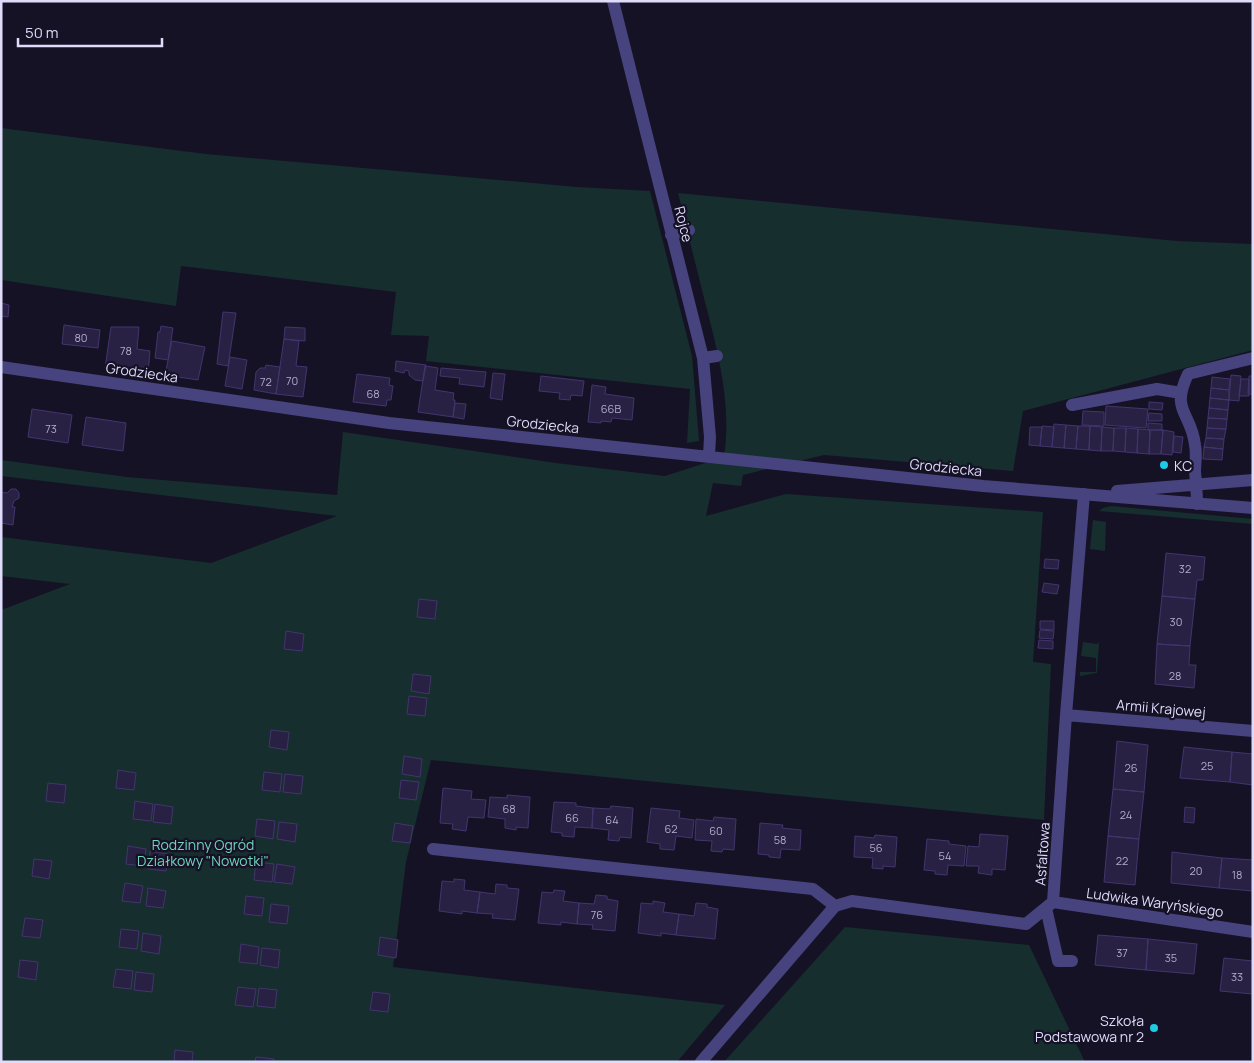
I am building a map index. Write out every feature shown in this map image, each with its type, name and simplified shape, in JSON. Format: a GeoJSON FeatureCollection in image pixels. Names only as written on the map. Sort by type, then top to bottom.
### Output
{"type":"FeatureCollection","features":[{"type":"Feature","properties":{"kind":"street","name":"Rojce"},"geometry":{"type":"LineString","coordinates":[[613,1],[703,358],[710,437],[709,456]]}},
{"type":"Feature","properties":{"kind":"street"},"geometry":{"type":"LineString","coordinates":[[671,235],[689,230]]}},
{"type":"Feature","properties":{"kind":"street"},"geometry":{"type":"LineString","coordinates":[[703,358],[717,356]]}},
{"type":"Feature","properties":{"kind":"street"},"geometry":{"type":"LineString","coordinates":[[1197,504],[1195,445],[1188,419],[1180,406],[1181,393],[1188,374],[1253,358]]}},
{"type":"Feature","properties":{"kind":"street","name":"Grodziecka"},"geometry":{"type":"LineString","coordinates":[[1,366],[389,423],[983,486],[1253,508]]}},
{"type":"Feature","properties":{"kind":"street"},"geometry":{"type":"LineString","coordinates":[[1072,405],[1157,389],[1181,393]]}},
{"type":"Feature","properties":{"kind":"street","name":"Grodziecka"},"geometry":{"type":"LineString","coordinates":[[1084,494],[1253,480]]}},
{"type":"Feature","properties":{"kind":"street","name":"Asfaltowa"},"geometry":{"type":"LineString","coordinates":[[1072,961],[1058,961],[1050,905],[1084,494]]}},
{"type":"Feature","properties":{"kind":"street","name":"Armii Krajowej"},"geometry":{"type":"LineString","coordinates":[[1066,715],[1253,731]]}},
{"type":"Feature","properties":{"kind":"street"},"geometry":{"type":"LineString","coordinates":[[433,849],[813,889],[835,906]]}},
{"type":"Feature","properties":{"kind":"street"},"geometry":{"type":"LineString","coordinates":[[701,1062],[835,906],[852,900],[1026,924],[1050,905]]}},
{"type":"Feature","properties":{"kind":"street","name":"Ludwika Waryńskiego"},"geometry":{"type":"LineString","coordinates":[[1050,905],[1253,932]]}},
{"type":"Feature","properties":{"kind":"green space"},"geometry":{"type":"Polygon","coordinates":[[[1,128],[206,154],[577,187],[650,191],[692,356],[699,441],[687,443],[690,389],[426,361],[429,336],[391,335],[396,292],[181,266],[176,306],[1,280],[1,128]]]}},
{"type":"Feature","properties":{"kind":"green space","name":"Rodzinny Ogród Działkowy \"Nowotki\""},"geometry":{"type":"Polygon","coordinates":[[[678,193],[1177,241],[1253,244],[1253,350],[1023,411],[1013,471],[824,455],[743,475],[741,486],[713,483],[706,516],[786,494],[1043,512],[1033,662],[1051,664],[1044,820],[431,760],[406,862],[393,967],[725,1005],[677,1062],[1,1062],[1,610],[70,584],[1,576],[1,537],[211,563],[337,516],[1,476],[1,460],[127,477],[337,495],[343,432],[556,463],[665,476],[724,457],[726,418],[722,379],[715,340],[678,193]]]}},
{"type":"Feature","properties":{"kind":"green space"},"geometry":{"type":"Polygon","coordinates":[[[1111,506],[1253,519],[1253,524],[1099,511],[1111,506]]]}},
{"type":"Feature","properties":{"kind":"green space"},"geometry":{"type":"Polygon","coordinates":[[[1093,520],[1106,522],[1105,551],[1090,549],[1093,520]]]}},
{"type":"Feature","properties":{"kind":"green space"},"geometry":{"type":"Polygon","coordinates":[[[1083,642],[1097,644],[1098,642],[1099,644],[1097,673],[1080,676],[1080,672],[1096,672],[1096,658],[1081,656],[1083,642]]]}},
{"type":"Feature","properties":{"kind":"green space"},"geometry":{"type":"Polygon","coordinates":[[[845,927],[1029,945],[1085,1062],[724,1062],[845,927]]]}},
{"type":"Feature","properties":{"kind":"building"},"geometry":{"type":"Polygon","coordinates":[[[1,303],[9,305],[8,317],[1,316],[1,303]]]}},
{"type":"Feature","properties":{"kind":"building"},"geometry":{"type":"Polygon","coordinates":[[[223,312],[236,313],[228,366],[217,364],[223,312]]]}},
{"type":"Feature","properties":{"kind":"building"},"geometry":{"type":"Polygon","coordinates":[[[64,325],[100,330],[98,348],[62,344],[64,325]]]}},
{"type":"Feature","properties":{"kind":"building"},"geometry":{"type":"Polygon","coordinates":[[[161,326],[173,328],[168,360],[155,358],[158,332],[160,332],[161,326]]]}},
{"type":"Feature","properties":{"kind":"building"},"geometry":{"type":"Polygon","coordinates":[[[111,327],[139,327],[137,349],[150,351],[148,373],[105,368],[111,327]]]}},
{"type":"Feature","properties":{"kind":"building"},"geometry":{"type":"Polygon","coordinates":[[[285,327],[305,328],[305,341],[284,339],[285,327]]]}},
{"type":"Feature","properties":{"kind":"building"},"geometry":{"type":"Polygon","coordinates":[[[284,339],[299,341],[296,366],[307,367],[303,397],[276,394],[284,339]]]}},
{"type":"Feature","properties":{"kind":"building"},"geometry":{"type":"Polygon","coordinates":[[[172,341],[205,347],[198,380],[165,375],[172,341]]]}},
{"type":"Feature","properties":{"kind":"building"},"geometry":{"type":"Polygon","coordinates":[[[230,357],[247,360],[242,389],[225,386],[230,357]]]}},
{"type":"Feature","properties":{"kind":"building"},"geometry":{"type":"Polygon","coordinates":[[[396,361],[426,365],[423,381],[415,380],[409,375],[409,371],[405,370],[404,373],[395,371],[396,361]]]}},
{"type":"Feature","properties":{"kind":"building"},"geometry":{"type":"Polygon","coordinates":[[[266,365],[280,367],[276,394],[254,390],[256,372],[260,368],[265,368],[266,365]]]}},
{"type":"Feature","properties":{"kind":"building"},"geometry":{"type":"Polygon","coordinates":[[[425,366],[438,368],[435,390],[454,393],[453,417],[418,412],[425,366]]]}},
{"type":"Feature","properties":{"kind":"building"},"geometry":{"type":"Polygon","coordinates":[[[441,368],[486,372],[484,387],[459,384],[460,378],[440,376],[441,368]]]}},
{"type":"Feature","properties":{"kind":"building"},"geometry":{"type":"Polygon","coordinates":[[[493,373],[505,374],[502,400],[490,398],[493,373]]]}},
{"type":"Feature","properties":{"kind":"building"},"geometry":{"type":"Polygon","coordinates":[[[357,374],[390,378],[389,385],[393,386],[391,400],[387,400],[386,406],[353,402],[357,374]]]}},
{"type":"Feature","properties":{"kind":"building"},"geometry":{"type":"Polygon","coordinates":[[[1231,375],[1241,376],[1239,401],[1229,400],[1231,375]]]}},
{"type":"Feature","properties":{"kind":"building"},"geometry":{"type":"Polygon","coordinates":[[[541,376],[584,381],[582,396],[571,395],[570,400],[559,399],[560,393],[539,391],[541,376]]]}},
{"type":"Feature","properties":{"kind":"building"},"geometry":{"type":"Polygon","coordinates":[[[1249,376],[1253,376],[1253,394],[1248,394],[1249,376]]]}},
{"type":"Feature","properties":{"kind":"building"},"geometry":{"type":"Polygon","coordinates":[[[1212,377],[1230,379],[1229,390],[1211,388],[1212,377]]]}},
{"type":"Feature","properties":{"kind":"building"},"geometry":{"type":"Polygon","coordinates":[[[1241,379],[1249,379],[1249,396],[1239,396],[1241,379]]]}},
{"type":"Feature","properties":{"kind":"building"},"geometry":{"type":"Polygon","coordinates":[[[592,385],[606,387],[605,394],[634,398],[632,420],[612,418],[611,422],[588,422],[592,385]]]}},
{"type":"Feature","properties":{"kind":"building"},"geometry":{"type":"Polygon","coordinates":[[[1211,388],[1229,390],[1229,400],[1210,398],[1211,388]]]}},
{"type":"Feature","properties":{"kind":"building"},"geometry":{"type":"Polygon","coordinates":[[[1210,398],[1229,400],[1228,410],[1209,408],[1210,398]]]}},
{"type":"Feature","properties":{"kind":"building"},"geometry":{"type":"Polygon","coordinates":[[[1149,402],[1163,403],[1162,410],[1149,409],[1149,402]]]}},
{"type":"Feature","properties":{"kind":"building"},"geometry":{"type":"Polygon","coordinates":[[[455,403],[466,404],[464,419],[453,417],[455,403]]]}},
{"type":"Feature","properties":{"kind":"building"},"geometry":{"type":"Polygon","coordinates":[[[1106,406],[1148,409],[1146,428],[1105,425],[1106,406]]]}},
{"type":"Feature","properties":{"kind":"building"},"geometry":{"type":"Polygon","coordinates":[[[1209,408],[1228,410],[1227,419],[1208,418],[1209,408]]]}},
{"type":"Feature","properties":{"kind":"building"},"geometry":{"type":"Polygon","coordinates":[[[32,409],[72,415],[68,443],[28,437],[32,409]]]}},
{"type":"Feature","properties":{"kind":"building"},"geometry":{"type":"Polygon","coordinates":[[[1083,411],[1104,412],[1104,426],[1082,425],[1083,411]]]}},
{"type":"Feature","properties":{"kind":"building"},"geometry":{"type":"Polygon","coordinates":[[[1149,413],[1162,414],[1162,421],[1148,421],[1149,413]]]}},
{"type":"Feature","properties":{"kind":"building"},"geometry":{"type":"Polygon","coordinates":[[[86,417],[126,423],[123,451],[82,445],[86,417]]]}},
{"type":"Feature","properties":{"kind":"building"},"geometry":{"type":"Polygon","coordinates":[[[1208,418],[1227,419],[1226,429],[1207,428],[1208,418]]]}},
{"type":"Feature","properties":{"kind":"building"},"geometry":{"type":"Polygon","coordinates":[[[1148,423],[1162,424],[1162,430],[1148,430],[1148,423]]]}},
{"type":"Feature","properties":{"kind":"building"},"geometry":{"type":"Polygon","coordinates":[[[1054,424],[1066,425],[1064,448],[1052,447],[1054,424]]]}},
{"type":"Feature","properties":{"kind":"building"},"geometry":{"type":"Polygon","coordinates":[[[1066,425],[1078,426],[1076,449],[1064,448],[1066,425]]]}},
{"type":"Feature","properties":{"kind":"building"},"geometry":{"type":"Polygon","coordinates":[[[1042,426],[1054,427],[1052,447],[1040,446],[1042,426]]]}},
{"type":"Feature","properties":{"kind":"building"},"geometry":{"type":"Polygon","coordinates":[[[1078,426],[1090,426],[1089,450],[1076,449],[1078,426]]]}},
{"type":"Feature","properties":{"kind":"building"},"geometry":{"type":"Polygon","coordinates":[[[1090,426],[1102,427],[1101,451],[1089,450],[1090,426]]]}},
{"type":"Feature","properties":{"kind":"building"},"geometry":{"type":"Polygon","coordinates":[[[1030,427],[1042,427],[1040,446],[1029,445],[1030,427]]]}},
{"type":"Feature","properties":{"kind":"building"},"geometry":{"type":"Polygon","coordinates":[[[1102,427],[1114,428],[1113,451],[1101,451],[1102,427]]]}},
{"type":"Feature","properties":{"kind":"building"},"geometry":{"type":"Polygon","coordinates":[[[1114,428],[1126,428],[1125,452],[1113,451],[1114,428]]]}},
{"type":"Feature","properties":{"kind":"building"},"geometry":{"type":"Polygon","coordinates":[[[1126,428],[1138,429],[1137,453],[1125,452],[1126,428]]]}},
{"type":"Feature","properties":{"kind":"building"},"geometry":{"type":"Polygon","coordinates":[[[1207,428],[1226,429],[1224,439],[1206,438],[1207,428]]]}},
{"type":"Feature","properties":{"kind":"building"},"geometry":{"type":"Polygon","coordinates":[[[1138,429],[1150,430],[1149,454],[1137,453],[1138,429]]]}},
{"type":"Feature","properties":{"kind":"building"},"geometry":{"type":"Polygon","coordinates":[[[1150,430],[1163,430],[1161,454],[1149,454],[1150,430]]]}},
{"type":"Feature","properties":{"kind":"building"},"geometry":{"type":"Polygon","coordinates":[[[1163,430],[1174,432],[1172,455],[1161,454],[1163,430]]]}},
{"type":"Feature","properties":{"kind":"building"},"geometry":{"type":"Polygon","coordinates":[[[1174,436],[1183,437],[1181,453],[1173,452],[1174,436]]]}},
{"type":"Feature","properties":{"kind":"building"},"geometry":{"type":"Polygon","coordinates":[[[1206,438],[1224,439],[1223,449],[1204,447],[1206,438]]]}},
{"type":"Feature","properties":{"kind":"building"},"geometry":{"type":"Polygon","coordinates":[[[1204,447],[1223,449],[1222,460],[1203,459],[1204,447]]]}},
{"type":"Feature","properties":{"kind":"building"},"geometry":{"type":"Polygon","coordinates":[[[11,489],[16,489],[19,493],[19,498],[14,501],[12,507],[15,507],[13,525],[1,523],[1,492],[7,493],[11,489]]]}},
{"type":"Feature","properties":{"kind":"building"},"geometry":{"type":"Polygon","coordinates":[[[1166,553],[1205,557],[1203,580],[1197,580],[1195,599],[1162,596],[1166,553]]]}},
{"type":"Feature","properties":{"kind":"building"},"geometry":{"type":"Polygon","coordinates":[[[1045,559],[1059,560],[1058,569],[1044,568],[1045,559]]]}},
{"type":"Feature","properties":{"kind":"building"},"geometry":{"type":"Polygon","coordinates":[[[1044,583],[1059,585],[1057,594],[1042,592],[1044,583]]]}},
{"type":"Feature","properties":{"kind":"building"},"geometry":{"type":"Polygon","coordinates":[[[1162,596],[1195,599],[1190,646],[1157,644],[1162,596]]]}},
{"type":"Feature","properties":{"kind":"building"},"geometry":{"type":"Polygon","coordinates":[[[419,599],[437,601],[435,619],[417,617],[419,599]]]}},
{"type":"Feature","properties":{"kind":"building"},"geometry":{"type":"Polygon","coordinates":[[[1040,621],[1054,621],[1054,630],[1040,629],[1040,621]]]}},
{"type":"Feature","properties":{"kind":"building"},"geometry":{"type":"Polygon","coordinates":[[[1040,630],[1054,631],[1053,639],[1039,638],[1040,630]]]}},
{"type":"Feature","properties":{"kind":"building"},"geometry":{"type":"Polygon","coordinates":[[[286,631],[304,634],[302,651],[284,649],[286,631]]]}},
{"type":"Feature","properties":{"kind":"building"},"geometry":{"type":"Polygon","coordinates":[[[1039,640],[1053,641],[1053,649],[1038,648],[1039,640]]]}},
{"type":"Feature","properties":{"kind":"building"},"geometry":{"type":"Polygon","coordinates":[[[1157,644],[1190,646],[1189,665],[1196,665],[1194,688],[1155,684],[1157,644]]]}},
{"type":"Feature","properties":{"kind":"building"},"geometry":{"type":"Polygon","coordinates":[[[413,674],[431,676],[429,694],[411,691],[413,674]]]}},
{"type":"Feature","properties":{"kind":"building"},"geometry":{"type":"Polygon","coordinates":[[[409,696],[427,698],[425,716],[407,714],[409,696]]]}},
{"type":"Feature","properties":{"kind":"building"},"geometry":{"type":"Polygon","coordinates":[[[271,730],[289,732],[287,750],[269,747],[271,730]]]}},
{"type":"Feature","properties":{"kind":"building"},"geometry":{"type":"Polygon","coordinates":[[[1117,741],[1148,745],[1144,792],[1113,789],[1117,741]]]}},
{"type":"Feature","properties":{"kind":"building"},"geometry":{"type":"Polygon","coordinates":[[[1184,747],[1232,752],[1230,782],[1180,778],[1184,747]]]}},
{"type":"Feature","properties":{"kind":"building"},"geometry":{"type":"Polygon","coordinates":[[[1232,752],[1253,754],[1253,785],[1230,782],[1232,752]]]}},
{"type":"Feature","properties":{"kind":"building"},"geometry":{"type":"Polygon","coordinates":[[[404,756],[422,759],[420,777],[402,774],[404,756]]]}},
{"type":"Feature","properties":{"kind":"building"},"geometry":{"type":"Polygon","coordinates":[[[118,770],[136,773],[134,790],[116,788],[118,770]]]}},
{"type":"Feature","properties":{"kind":"building"},"geometry":{"type":"Polygon","coordinates":[[[264,772],[282,774],[280,792],[262,790],[264,772]]]}},
{"type":"Feature","properties":{"kind":"building"},"geometry":{"type":"Polygon","coordinates":[[[285,774],[303,776],[301,794],[283,792],[285,774]]]}},
{"type":"Feature","properties":{"kind":"building"},"geometry":{"type":"Polygon","coordinates":[[[401,780],[419,782],[416,800],[399,798],[401,780]]]}},
{"type":"Feature","properties":{"kind":"building"},"geometry":{"type":"Polygon","coordinates":[[[48,783],[66,785],[64,803],[46,801],[48,783]]]}},
{"type":"Feature","properties":{"kind":"building"},"geometry":{"type":"Polygon","coordinates":[[[443,788],[472,791],[471,799],[486,800],[484,818],[468,817],[466,831],[452,829],[453,824],[440,823],[443,788]]]}},
{"type":"Feature","properties":{"kind":"building"},"geometry":{"type":"Polygon","coordinates":[[[1113,789],[1144,792],[1139,839],[1108,836],[1113,789]]]}},
{"type":"Feature","properties":{"kind":"building"},"geometry":{"type":"Polygon","coordinates":[[[507,795],[530,797],[528,828],[516,827],[516,830],[505,828],[505,819],[488,817],[490,797],[507,798],[507,795]]]}},
{"type":"Feature","properties":{"kind":"building"},"geometry":{"type":"Polygon","coordinates":[[[135,801],[153,804],[151,821],[133,819],[135,801]]]}},
{"type":"Feature","properties":{"kind":"building"},"geometry":{"type":"Polygon","coordinates":[[[554,802],[576,803],[576,806],[593,808],[592,828],[575,827],[574,837],[562,836],[562,833],[551,832],[554,802]]]}},
{"type":"Feature","properties":{"kind":"building"},"geometry":{"type":"Polygon","coordinates":[[[155,804],[173,807],[171,824],[153,822],[155,804]]]}},
{"type":"Feature","properties":{"kind":"building"},"geometry":{"type":"Polygon","coordinates":[[[611,806],[633,808],[631,838],[620,837],[619,841],[608,840],[609,830],[592,828],[593,808],[610,809],[611,806]]]}},
{"type":"Feature","properties":{"kind":"building"},"geometry":{"type":"Polygon","coordinates":[[[1185,807],[1195,808],[1194,823],[1184,822],[1185,807]]]}},
{"type":"Feature","properties":{"kind":"building"},"geometry":{"type":"Polygon","coordinates":[[[651,808],[680,811],[679,818],[694,820],[692,838],[676,836],[674,850],[660,849],[660,844],[647,842],[651,808]]]}},
{"type":"Feature","properties":{"kind":"building"},"geometry":{"type":"Polygon","coordinates":[[[714,817],[736,819],[734,850],[711,851],[712,841],[695,840],[696,819],[713,821],[714,817]]]}},
{"type":"Feature","properties":{"kind":"building"},"geometry":{"type":"Polygon","coordinates":[[[257,819],[275,821],[273,839],[255,836],[257,819]]]}},
{"type":"Feature","properties":{"kind":"building"},"geometry":{"type":"Polygon","coordinates":[[[279,822],[297,824],[295,842],[277,839],[279,822]]]}},
{"type":"Feature","properties":{"kind":"building"},"geometry":{"type":"Polygon","coordinates":[[[395,823],[413,826],[410,843],[392,841],[395,823]]]}},
{"type":"Feature","properties":{"kind":"building"},"geometry":{"type":"Polygon","coordinates":[[[760,823],[783,825],[782,828],[801,830],[800,850],[781,849],[780,858],[758,854],[760,823]]]}},
{"type":"Feature","properties":{"kind":"building"},"geometry":{"type":"Polygon","coordinates":[[[980,834],[1008,836],[1005,870],[992,869],[992,875],[978,873],[979,866],[966,866],[968,846],[979,847],[980,834]]]}},
{"type":"Feature","properties":{"kind":"building"},"geometry":{"type":"Polygon","coordinates":[[[875,835],[897,837],[895,867],[883,866],[883,869],[872,868],[873,858],[854,857],[855,836],[874,838],[875,835]]]}},
{"type":"Feature","properties":{"kind":"building"},"geometry":{"type":"Polygon","coordinates":[[[1108,836],[1139,839],[1135,885],[1104,882],[1108,836]]]}},
{"type":"Feature","properties":{"kind":"building"},"geometry":{"type":"Polygon","coordinates":[[[927,839],[949,841],[949,844],[966,846],[964,866],[948,865],[947,875],[935,874],[935,871],[924,870],[927,839]]]}},
{"type":"Feature","properties":{"kind":"building"},"geometry":{"type":"Polygon","coordinates":[[[128,846],[146,849],[144,866],[126,864],[128,846]]]}},
{"type":"Feature","properties":{"kind":"building"},"geometry":{"type":"Polygon","coordinates":[[[150,851],[168,854],[166,871],[148,869],[150,851]]]}},
{"type":"Feature","properties":{"kind":"building"},"geometry":{"type":"Polygon","coordinates":[[[1172,852],[1222,858],[1219,888],[1171,883],[1172,852]]]}},
{"type":"Feature","properties":{"kind":"building"},"geometry":{"type":"Polygon","coordinates":[[[1222,858],[1253,860],[1253,891],[1219,888],[1222,858]]]}},
{"type":"Feature","properties":{"kind":"building"},"geometry":{"type":"Polygon","coordinates":[[[34,859],[52,861],[49,879],[32,876],[34,859]]]}},
{"type":"Feature","properties":{"kind":"building"},"geometry":{"type":"Polygon","coordinates":[[[256,862],[274,864],[272,882],[254,880],[256,862]]]}},
{"type":"Feature","properties":{"kind":"building"},"geometry":{"type":"Polygon","coordinates":[[[277,864],[295,867],[292,884],[274,882],[277,864]]]}},
{"type":"Feature","properties":{"kind":"building"},"geometry":{"type":"Polygon","coordinates":[[[454,879],[465,880],[464,890],[480,892],[477,913],[462,911],[462,914],[439,911],[442,881],[454,882],[454,879]]]}},
{"type":"Feature","properties":{"kind":"building"},"geometry":{"type":"Polygon","coordinates":[[[125,883],[143,886],[140,903],[122,901],[125,883]]]}},
{"type":"Feature","properties":{"kind":"building"},"geometry":{"type":"Polygon","coordinates":[[[496,884],[507,885],[507,888],[519,889],[515,920],[492,918],[493,914],[477,913],[480,892],[495,894],[496,884]]]}},
{"type":"Feature","properties":{"kind":"building"},"geometry":{"type":"Polygon","coordinates":[[[148,888],[166,891],[163,908],[146,906],[148,888]]]}},
{"type":"Feature","properties":{"kind":"building"},"geometry":{"type":"Polygon","coordinates":[[[554,890],[565,891],[563,901],[579,903],[577,924],[561,922],[561,925],[538,923],[542,892],[553,893],[554,890]]]}},
{"type":"Feature","properties":{"kind":"building"},"geometry":{"type":"Polygon","coordinates":[[[596,895],[607,896],[607,899],[618,901],[615,931],[592,929],[593,925],[577,924],[579,903],[594,904],[596,895]]]}},
{"type":"Feature","properties":{"kind":"building"},"geometry":{"type":"Polygon","coordinates":[[[246,896],[264,898],[262,916],[244,914],[246,896]]]}},
{"type":"Feature","properties":{"kind":"building"},"geometry":{"type":"Polygon","coordinates":[[[653,901],[665,903],[663,912],[679,914],[676,935],[661,933],[661,936],[638,933],[641,903],[653,904],[653,901]]]}},
{"type":"Feature","properties":{"kind":"building"},"geometry":{"type":"Polygon","coordinates":[[[696,903],[707,904],[707,907],[718,909],[715,939],[676,935],[679,914],[694,916],[696,903]]]}},
{"type":"Feature","properties":{"kind":"building"},"geometry":{"type":"Polygon","coordinates":[[[271,904],[289,906],[287,924],[269,922],[271,904]]]}},
{"type":"Feature","properties":{"kind":"building"},"geometry":{"type":"Polygon","coordinates":[[[25,918],[43,920],[40,938],[22,936],[25,918]]]}},
{"type":"Feature","properties":{"kind":"building"},"geometry":{"type":"Polygon","coordinates":[[[121,929],[139,931],[137,949],[119,947],[121,929]]]}},
{"type":"Feature","properties":{"kind":"building"},"geometry":{"type":"Polygon","coordinates":[[[143,933],[161,936],[159,954],[141,951],[143,933]]]}},
{"type":"Feature","properties":{"kind":"building"},"geometry":{"type":"Polygon","coordinates":[[[1098,935],[1148,939],[1146,970],[1095,965],[1098,935]]]}},
{"type":"Feature","properties":{"kind":"building"},"geometry":{"type":"Polygon","coordinates":[[[380,937],[398,940],[396,958],[378,955],[380,937]]]}},
{"type":"Feature","properties":{"kind":"building"},"geometry":{"type":"Polygon","coordinates":[[[1148,939],[1197,944],[1194,974],[1146,970],[1148,939]]]}},
{"type":"Feature","properties":{"kind":"building"},"geometry":{"type":"Polygon","coordinates":[[[241,944],[259,947],[257,964],[239,962],[241,944]]]}},
{"type":"Feature","properties":{"kind":"building"},"geometry":{"type":"Polygon","coordinates":[[[262,948],[280,950],[278,968],[260,965],[262,948]]]}},
{"type":"Feature","properties":{"kind":"building"},"geometry":{"type":"Polygon","coordinates":[[[1224,958],[1253,961],[1253,994],[1220,991],[1224,958]]]}},
{"type":"Feature","properties":{"kind":"building"},"geometry":{"type":"Polygon","coordinates":[[[20,960],[38,962],[36,980],[18,977],[20,960]]]}},
{"type":"Feature","properties":{"kind":"building"},"geometry":{"type":"Polygon","coordinates":[[[116,969],[133,971],[131,989],[113,987],[116,969]]]}},
{"type":"Feature","properties":{"kind":"building"},"geometry":{"type":"Polygon","coordinates":[[[136,972],[154,974],[152,992],[134,990],[136,972]]]}},
{"type":"Feature","properties":{"kind":"building"},"geometry":{"type":"Polygon","coordinates":[[[238,987],[256,989],[253,1007],[235,1005],[238,987]]]}},
{"type":"Feature","properties":{"kind":"building"},"geometry":{"type":"Polygon","coordinates":[[[259,988],[277,990],[275,1008],[257,1006],[259,988]]]}},
{"type":"Feature","properties":{"kind":"building"},"geometry":{"type":"Polygon","coordinates":[[[373,992],[390,994],[388,1012],[370,1010],[373,992]]]}},
{"type":"Feature","properties":{"kind":"building"},"geometry":{"type":"Polygon","coordinates":[[[175,1050],[193,1052],[192,1062],[174,1062],[175,1050]]]}},
{"type":"Feature","properties":{"kind":"building"},"geometry":{"type":"Polygon","coordinates":[[[256,1057],[274,1059],[274,1062],[255,1062],[256,1057]]]}},
{"type":"Feature","properties":{"kind":"place","name":"KC"},"geometry":{"type":"Point","coordinates":[1164,465]}},
{"type":"Feature","properties":{"kind":"place","name":"Szkoła Podstawowa nr 2"},"geometry":{"type":"Point","coordinates":[1154,1028]}}]}
